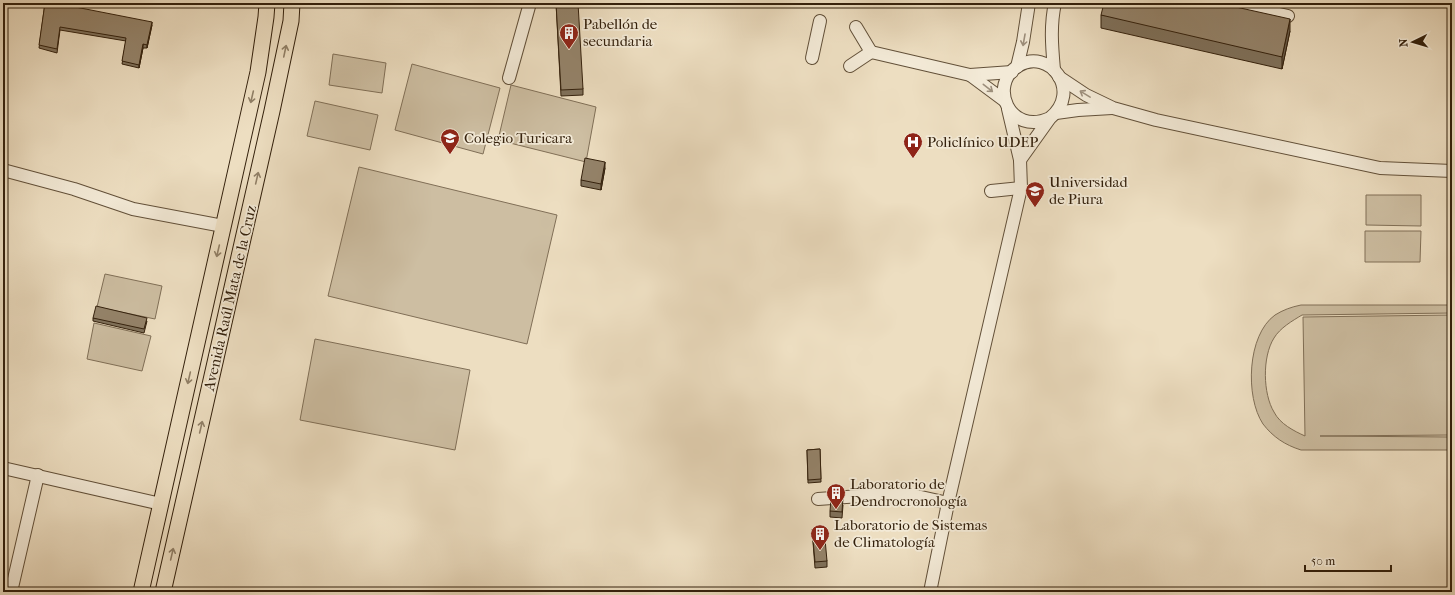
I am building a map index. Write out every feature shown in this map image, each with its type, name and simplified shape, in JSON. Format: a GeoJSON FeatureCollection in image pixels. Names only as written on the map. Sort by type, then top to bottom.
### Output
{"type":"FeatureCollection","features":[{"type":"Feature","properties":{"kind":"main road","name":"Avenida Raúl Mata de la Cruz"},"geometry":{"type":"LineString","coordinates":[[141,592],[258,72],[267,3]]}},
{"type":"Feature","properties":{"kind":"main road","name":"Avenida Raúl Mata de la Cruz"},"geometry":{"type":"LineString","coordinates":[[163,592],[272,111],[291,21],[292,3]]}},
{"type":"Feature","properties":{"kind":"street"},"geometry":{"type":"LineString","coordinates":[[510,78],[530,3]]}},
{"type":"Feature","properties":{"kind":"street"},"geometry":{"type":"LineString","coordinates":[[930,592],[948,503],[1021,188],[1020,160],[1004,93],[1004,86],[1014,69],[1023,42],[1029,3]]}},
{"type":"Feature","properties":{"kind":"street"},"geometry":{"type":"LineString","coordinates":[[1020,160],[1063,100],[1063,84],[1057,74],[1052,35],[1052,17],[1055,3]]}},
{"type":"Feature","properties":{"kind":"street"},"geometry":{"type":"LineString","coordinates":[[1239,4],[1288,16]]}},
{"type":"Feature","properties":{"kind":"street"},"geometry":{"type":"LineString","coordinates":[[812,58],[820,21]]}},
{"type":"Feature","properties":{"kind":"street"},"geometry":{"type":"LineString","coordinates":[[856,27],[870,52],[970,75],[1014,69],[1033,62],[1041,63],[1086,95],[1113,108],[1171,124],[1380,168],[1452,171]]}},
{"type":"Feature","properties":{"kind":"street"},"geometry":{"type":"LineString","coordinates":[[850,66],[870,52]]}},
{"type":"Feature","properties":{"kind":"street"},"geometry":{"type":"LineString","coordinates":[[970,75],[1007,105],[1013,115],[1027,122],[1042,122],[1053,116],[1078,110],[1113,108]]}},
{"type":"Feature","properties":{"kind":"street"},"geometry":{"type":"LineString","coordinates":[[3,170],[134,209],[223,226]]}},
{"type":"Feature","properties":{"kind":"street"},"geometry":{"type":"LineString","coordinates":[[991,191],[1021,188]]}},
{"type":"Feature","properties":{"kind":"street"},"geometry":{"type":"LineString","coordinates":[[3,468],[38,475],[52,474],[161,504]]}},
{"type":"Feature","properties":{"kind":"street"},"geometry":{"type":"LineString","coordinates":[[11,592],[38,475]]}},
{"type":"Feature","properties":{"kind":"street"},"geometry":{"type":"LineString","coordinates":[[818,499],[903,493],[948,503]]}},
{"type":"Feature","properties":{"kind":"shaded area"},"geometry":{"type":"Polygon","coordinates":[[[333,54],[386,63],[382,93],[329,85],[333,54]]]}},
{"type":"Feature","properties":{"kind":"shaded area"},"geometry":{"type":"Polygon","coordinates":[[[412,64],[500,88],[483,154],[395,130],[412,64]]]}},
{"type":"Feature","properties":{"kind":"shaded area"},"geometry":{"type":"Polygon","coordinates":[[[511,85],[596,107],[586,162],[498,140],[511,85]]]}},
{"type":"Feature","properties":{"kind":"shaded area"},"geometry":{"type":"Polygon","coordinates":[[[315,101],[378,115],[370,150],[307,136],[315,101]]]}},
{"type":"Feature","properties":{"kind":"shaded area"},"geometry":{"type":"Polygon","coordinates":[[[359,167],[557,215],[527,344],[328,296],[359,167]]]}},
{"type":"Feature","properties":{"kind":"shaded area"},"geometry":{"type":"Polygon","coordinates":[[[1366,195],[1421,195],[1421,226],[1366,225],[1366,195]]]}},
{"type":"Feature","properties":{"kind":"shaded area"},"geometry":{"type":"Polygon","coordinates":[[[1365,231],[1421,231],[1420,262],[1365,262],[1365,231]]]}},
{"type":"Feature","properties":{"kind":"shaded area"},"geometry":{"type":"Polygon","coordinates":[[[105,274],[162,286],[155,319],[97,307],[105,274]]]}},
{"type":"Feature","properties":{"kind":"shaded area"},"geometry":{"type":"Polygon","coordinates":[[[1301,305],[1452,305],[1452,313],[1302,315],[1290,322],[1274,338],[1267,355],[1265,375],[1268,396],[1274,412],[1288,427],[1305,436],[1303,317],[1452,315],[1452,435],[1320,436],[1452,437],[1452,450],[1301,450],[1290,446],[1275,437],[1263,424],[1257,412],[1253,398],[1252,367],[1254,351],[1266,324],[1275,315],[1287,309],[1301,305]]]}},
{"type":"Feature","properties":{"kind":"shaded area"},"geometry":{"type":"Polygon","coordinates":[[[94,323],[151,336],[142,371],[87,359],[94,323]]]}},
{"type":"Feature","properties":{"kind":"shaded area"},"geometry":{"type":"Polygon","coordinates":[[[315,339],[470,370],[455,450],[300,420],[315,339]]]}},
{"type":"Feature","properties":{"kind":"building"},"geometry":{"type":"Polygon","coordinates":[[[45,3],[55,3],[152,22],[147,45],[143,44],[139,65],[122,61],[126,38],[60,27],[57,49],[39,45],[45,3]]]}},
{"type":"Feature","properties":{"kind":"building","name":"Pabellón de secundaria"},"geometry":{"type":"Polygon","coordinates":[[[556,3],[578,3],[583,89],[561,90],[556,3]]]}},
{"type":"Feature","properties":{"kind":"building"},"geometry":{"type":"Polygon","coordinates":[[[1104,3],[1218,3],[1290,19],[1282,57],[1101,15],[1104,3]]]}},
{"type":"Feature","properties":{"kind":"building"},"geometry":{"type":"Polygon","coordinates":[[[585,158],[605,162],[601,184],[581,180],[585,158]]]}},
{"type":"Feature","properties":{"kind":"building"},"geometry":{"type":"Polygon","coordinates":[[[96,306],[147,318],[144,329],[93,318],[96,306]]]}},
{"type":"Feature","properties":{"kind":"building"},"geometry":{"type":"Polygon","coordinates":[[[820,449],[821,479],[808,480],[807,450],[820,449]]]}},
{"type":"Feature","properties":{"kind":"building"},"geometry":{"type":"Polygon","coordinates":[[[843,498],[842,512],[830,511],[831,499],[843,498]]]}},
{"type":"Feature","properties":{"kind":"building","name":"Laboratorio de Sistemas de Climatología"},"geometry":{"type":"Polygon","coordinates":[[[824,528],[827,561],[815,562],[812,529],[824,528]]]}},
{"type":"Feature","properties":{"kind":"place","name":"Pabellón de secundaria"},"geometry":{"type":"Point","coordinates":[569,50]}},
{"type":"Feature","properties":{"kind":"place","name":"Colegio Turicara"},"geometry":{"type":"Point","coordinates":[450,155]}},
{"type":"Feature","properties":{"kind":"place","name":"Policlínico UDEP"},"geometry":{"type":"Point","coordinates":[913,159]}},
{"type":"Feature","properties":{"kind":"place","name":"Universidad de Piura"},"geometry":{"type":"Point","coordinates":[1035,208]}},
{"type":"Feature","properties":{"kind":"place","name":"Laboratorio de Dendrocronología"},"geometry":{"type":"Point","coordinates":[836,510]}},
{"type":"Feature","properties":{"kind":"place","name":"Laboratorio de Sistemas de Climatología"},"geometry":{"type":"Point","coordinates":[820,551]}}]}
